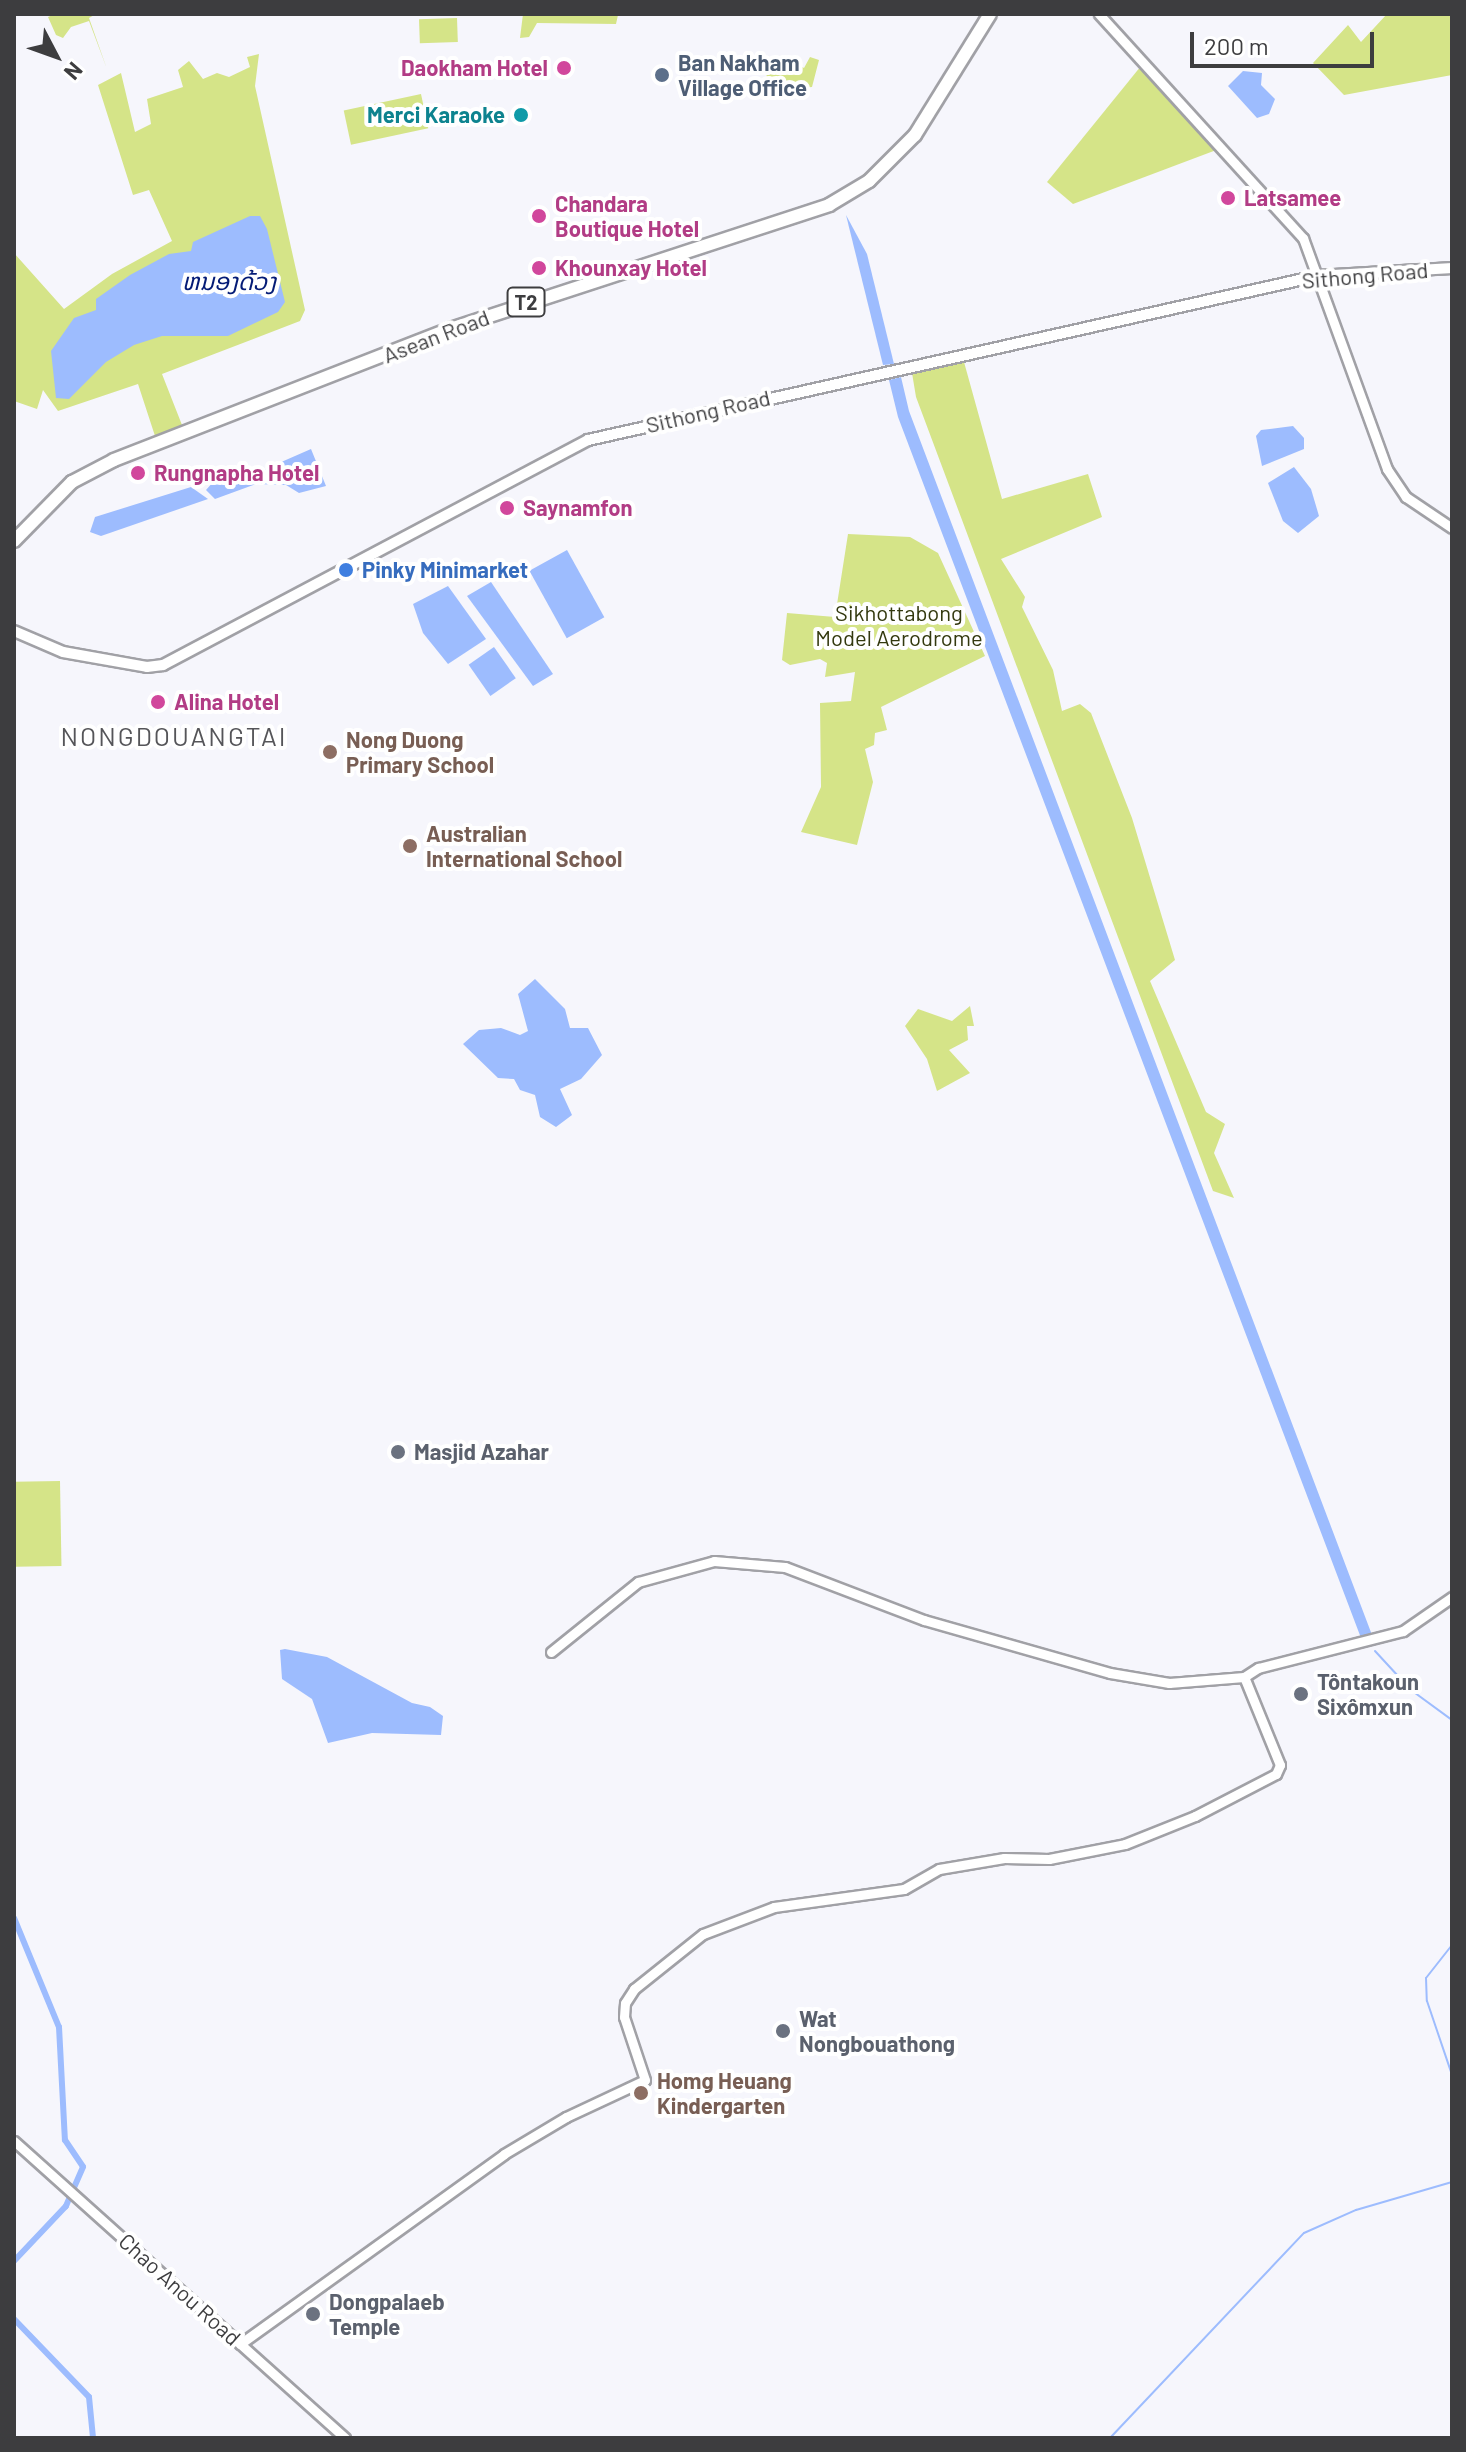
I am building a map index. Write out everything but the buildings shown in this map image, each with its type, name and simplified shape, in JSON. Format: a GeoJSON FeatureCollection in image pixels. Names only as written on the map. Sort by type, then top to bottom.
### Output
{"type":"FeatureCollection","features":[{"type":"Feature","properties":{"kind":"main road","name":"Asean Road"},"geometry":{"type":"LineString","coordinates":[[14,541],[72,482],[126,455],[450,329],[829,205],[869,181],[915,135],[990,14]]}},
{"type":"Feature","properties":{"kind":"main road","name":"Sithong Road"},"geometry":{"type":"LineString","coordinates":[[14,631],[63,652],[147,667],[163,665],[252,622],[575,445],[878,372],[1317,276],[1452,268]]}},
{"type":"Feature","properties":{"kind":"street"},"geometry":{"type":"LineString","coordinates":[[1099,14],[1295,226],[1317,276],[1387,469],[1406,497],[1452,528]]}},
{"type":"Feature","properties":{"kind":"street"},"geometry":{"type":"LineString","coordinates":[[551,1652],[638,1582],[684,1565],[731,1560],[785,1567],[924,1620],[1130,1678],[1169,1683],[1244,1677],[1258,1668],[1403,1631],[1452,1597]]}},
{"type":"Feature","properties":{"kind":"street"},"geometry":{"type":"LineString","coordinates":[[240,2344],[504,2154],[566,2117],[645,2080],[624,2017],[625,2003],[634,1989],[703,1934],[774,1907],[904,1889],[939,1869],[1004,1858],[1049,1859],[1125,1844],[1195,1816],[1276,1774],[1280,1765],[1243,1686],[1244,1677]]}},
{"type":"Feature","properties":{"kind":"street","name":"Chao Anou Road"},"geometry":{"type":"LineString","coordinates":[[14,2141],[345,2438]]}},
{"type":"Feature","properties":{"kind":"green space"},"geometry":{"type":"Polygon","coordinates":[[[55,14],[96,14],[89,18],[107,69],[89,21],[71,27],[63,38],[56,35],[48,17],[55,14]]]}},
{"type":"Feature","properties":{"kind":"green space"},"geometry":{"type":"Polygon","coordinates":[[[523,14],[618,15],[616,24],[537,23],[529,37],[520,38],[523,14]]]}},
{"type":"Feature","properties":{"kind":"green space"},"geometry":{"type":"Polygon","coordinates":[[[1387,14],[1452,14],[1452,75],[1344,95],[1313,63],[1348,25],[1361,42],[1387,14]]]}},
{"type":"Feature","properties":{"kind":"green space"},"geometry":{"type":"Polygon","coordinates":[[[457,18],[458,42],[420,43],[419,19],[457,18]]]}},
{"type":"Feature","properties":{"kind":"green space"},"geometry":{"type":"Polygon","coordinates":[[[259,54],[255,86],[305,310],[300,321],[162,374],[182,425],[155,436],[138,384],[58,411],[43,390],[37,409],[14,401],[14,253],[64,309],[112,274],[172,241],[149,190],[133,195],[98,85],[121,73],[135,132],[151,124],[147,99],[183,87],[178,70],[189,61],[203,79],[217,73],[229,77],[250,67],[247,57],[259,54]]]}},
{"type":"Feature","properties":{"kind":"green space"},"geometry":{"type":"Polygon","coordinates":[[[810,57],[819,60],[812,87],[769,91],[765,65],[792,61],[804,68],[810,57]]]}},
{"type":"Feature","properties":{"kind":"green space"},"geometry":{"type":"Polygon","coordinates":[[[1141,66],[1219,149],[1073,204],[1047,182],[1141,66]]]}},
{"type":"Feature","properties":{"kind":"green space"},"geometry":{"type":"Polygon","coordinates":[[[421,94],[428,128],[351,145],[344,110],[421,94]]]}},
{"type":"Feature","properties":{"kind":"green space"},"geometry":{"type":"Polygon","coordinates":[[[964,362],[1002,499],[1088,474],[1102,517],[1001,559],[1025,597],[1022,607],[1053,670],[1062,711],[1080,704],[1091,713],[1132,818],[1175,960],[1150,981],[1206,1112],[1225,1124],[1214,1153],[1234,1198],[1213,1191],[916,397],[912,373],[964,362]]]}},
{"type":"Feature","properties":{"kind":"green space","name":"Sikhottabong Model Aerodrome"},"geometry":{"type":"Polygon","coordinates":[[[848,534],[910,537],[938,553],[985,656],[881,707],[887,730],[875,733],[874,745],[865,749],[873,782],[857,845],[801,832],[821,787],[820,703],[851,701],[855,672],[825,677],[827,663],[820,659],[790,665],[782,660],[787,613],[835,617],[848,534]]]}},
{"type":"Feature","properties":{"kind":"green space"},"geometry":{"type":"Polygon","coordinates":[[[970,1006],[974,1026],[967,1026],[968,1040],[949,1050],[970,1073],[937,1091],[927,1059],[905,1026],[918,1009],[952,1021],[970,1006]]]}},
{"type":"Feature","properties":{"kind":"green space"},"geometry":{"type":"Polygon","coordinates":[[[60,1481],[61,1566],[15,1567],[14,1482],[60,1481]]]}},
{"type":"Feature","properties":{"kind":"water"},"geometry":{"type":"Polygon","coordinates":[[[1243,71],[1262,73],[1261,85],[1275,99],[1269,114],[1257,118],[1228,86],[1243,71]]]}},
{"type":"Feature","properties":{"kind":"water"},"geometry":{"type":"Polygon","coordinates":[[[846,215],[867,254],[894,364],[883,365],[846,215]]]}},
{"type":"Feature","properties":{"kind":"water","name":"ຫນອງດ້ວງ"},"geometry":{"type":"Polygon","coordinates":[[[250,216],[260,216],[267,229],[285,302],[278,312],[228,336],[162,336],[134,345],[106,362],[69,399],[56,398],[51,351],[74,318],[96,310],[96,299],[130,275],[169,254],[191,251],[193,242],[250,216]]]}},
{"type":"Feature","properties":{"kind":"water"},"geometry":{"type":"Polygon","coordinates":[[[901,377],[909,411],[1372,1635],[1361,1638],[898,417],[889,380],[901,377]]]}},
{"type":"Feature","properties":{"kind":"water"},"geometry":{"type":"Polygon","coordinates":[[[1293,426],[1304,438],[1304,449],[1262,466],[1256,436],[1261,430],[1293,426]]]}},
{"type":"Feature","properties":{"kind":"water"},"geometry":{"type":"Polygon","coordinates":[[[311,449],[326,486],[299,493],[286,485],[256,484],[215,499],[206,490],[214,481],[263,470],[311,449]]]}},
{"type":"Feature","properties":{"kind":"water"},"geometry":{"type":"Polygon","coordinates":[[[1294,467],[1311,489],[1319,516],[1298,533],[1283,521],[1268,483],[1294,467]]]}},
{"type":"Feature","properties":{"kind":"water"},"geometry":{"type":"Polygon","coordinates":[[[191,487],[208,499],[101,536],[90,532],[95,517],[191,487]]]}},
{"type":"Feature","properties":{"kind":"water"},"geometry":{"type":"Polygon","coordinates":[[[567,550],[604,617],[567,638],[529,571],[567,550]]]}},
{"type":"Feature","properties":{"kind":"water"},"geometry":{"type":"Polygon","coordinates":[[[491,582],[553,674],[533,686],[467,596],[491,582]]]}},
{"type":"Feature","properties":{"kind":"water"},"geometry":{"type":"Polygon","coordinates":[[[448,586],[486,639],[448,664],[423,633],[413,604],[448,586]]]}},
{"type":"Feature","properties":{"kind":"water"},"geometry":{"type":"Polygon","coordinates":[[[494,647],[516,678],[490,696],[469,665],[494,647]]]}},
{"type":"Feature","properties":{"kind":"water"},"geometry":{"type":"Polygon","coordinates":[[[535,979],[565,1009],[570,1028],[588,1028],[602,1055],[581,1079],[560,1089],[572,1115],[556,1127],[540,1117],[535,1095],[520,1090],[514,1079],[498,1078],[463,1044],[479,1030],[501,1028],[520,1035],[528,1031],[518,994],[535,979]]]}},
{"type":"Feature","properties":{"kind":"water"},"geometry":{"type":"Polygon","coordinates":[[[280,1650],[327,1657],[412,1703],[430,1707],[443,1716],[441,1735],[372,1733],[328,1743],[312,1699],[282,1679],[280,1650]]]}},
{"type":"Feature","properties":{"kind":"waterway"},"geometry":{"type":"LineString","coordinates":[[1375,1651],[1411,1690],[1452,1720]]}},
{"type":"Feature","properties":{"kind":"waterway"},"geometry":{"type":"LineString","coordinates":[[14,1918],[59,2027],[65,2140],[83,2167],[66,2206],[14,2261]]}},
{"type":"Feature","properties":{"kind":"waterway"},"geometry":{"type":"LineString","coordinates":[[1452,1945],[1426,1978],[1427,2001],[1452,2075]]}},
{"type":"Feature","properties":{"kind":"waterway"},"geometry":{"type":"LineString","coordinates":[[1110,2438],[1304,2233],[1356,2210],[1452,2182]]}},
{"type":"Feature","properties":{"kind":"waterway"},"geometry":{"type":"LineString","coordinates":[[14,2319],[89,2397],[93,2438]]}},
{"type":"Feature","properties":{"kind":"place","name":"Daokham Hotel"},"geometry":{"type":"Point","coordinates":[564,68]}},
{"type":"Feature","properties":{"kind":"place","name":"Ban Nakham Village Office"},"geometry":{"type":"Point","coordinates":[662,75]}},
{"type":"Feature","properties":{"kind":"place","name":"Merci Karaoke"},"geometry":{"type":"Point","coordinates":[521,115]}},
{"type":"Feature","properties":{"kind":"place","name":"Latsamee"},"geometry":{"type":"Point","coordinates":[1228,198]}},
{"type":"Feature","properties":{"kind":"place","name":"Chandara Boutique Hotel"},"geometry":{"type":"Point","coordinates":[539,216]}},
{"type":"Feature","properties":{"kind":"place","name":"Khounxay Hotel"},"geometry":{"type":"Point","coordinates":[539,268]}},
{"type":"Feature","properties":{"kind":"place","name":"Rungnapha Hotel"},"geometry":{"type":"Point","coordinates":[138,473]}},
{"type":"Feature","properties":{"kind":"place","name":"Saynamfon"},"geometry":{"type":"Point","coordinates":[507,508]}},
{"type":"Feature","properties":{"kind":"place","name":"Pinky Minimarket"},"geometry":{"type":"Point","coordinates":[346,570]}},
{"type":"Feature","properties":{"kind":"place","name":"Alina Hotel"},"geometry":{"type":"Point","coordinates":[158,702]}},
{"type":"Feature","properties":{"kind":"place","name":"Nong Duong Primary School"},"geometry":{"type":"Point","coordinates":[330,752]}},
{"type":"Feature","properties":{"kind":"place","name":"Australian International School"},"geometry":{"type":"Point","coordinates":[410,846]}},
{"type":"Feature","properties":{"kind":"place","name":"Masjid Azahar"},"geometry":{"type":"Point","coordinates":[398,1452]}},
{"type":"Feature","properties":{"kind":"place","name":"Tôntakoun Sixômxun"},"geometry":{"type":"Point","coordinates":[1301,1694]}},
{"type":"Feature","properties":{"kind":"place","name":"Wat Nongbouathong"},"geometry":{"type":"Point","coordinates":[783,2031]}},
{"type":"Feature","properties":{"kind":"place","name":"Homg Heuang Kindergarten"},"geometry":{"type":"Point","coordinates":[641,2093]}},
{"type":"Feature","properties":{"kind":"place","name":"Dongpalaeb Temple"},"geometry":{"type":"Point","coordinates":[313,2314]}},
{"type":"Feature","properties":{"kind":"district","name":"NONGDOUANGTAI"},"geometry":{"type":"Point","coordinates":[174,736]}}]}
